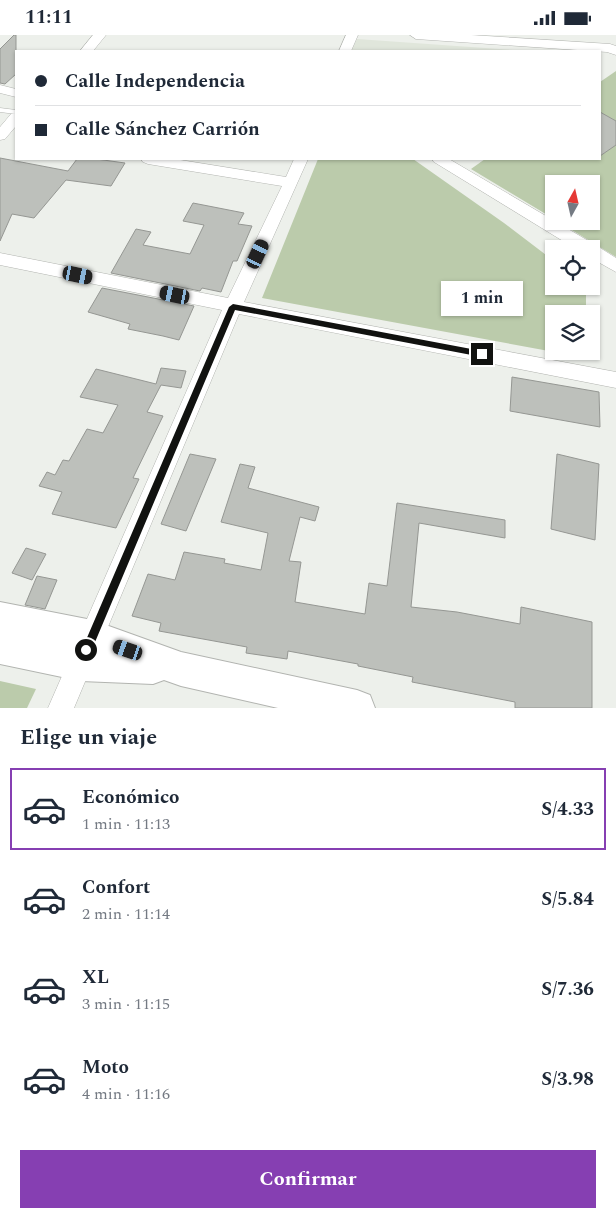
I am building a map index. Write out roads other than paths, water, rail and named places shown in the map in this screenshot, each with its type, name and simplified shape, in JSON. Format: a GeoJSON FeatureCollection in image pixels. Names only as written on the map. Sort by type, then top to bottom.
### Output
{"type":"FeatureCollection","features":[{"type":"Feature","properties":{"kind":"main road"},"geometry":{"type":"LineString","coordinates":[[0,618],[86,650],[357,708]]}},
{"type":"Feature","properties":{"kind":"main road"},"geometry":{"type":"LineString","coordinates":[[0,647],[86,650]]}},
{"type":"Feature","properties":{"kind":"street"},"geometry":{"type":"LineString","coordinates":[[87,50],[100,35]]}},
{"type":"Feature","properties":{"kind":"street"},"geometry":{"type":"LineString","coordinates":[[345,50],[352,35]]}},
{"type":"Feature","properties":{"kind":"street"},"geometry":{"type":"LineString","coordinates":[[416,35],[614,47]]}},
{"type":"Feature","properties":{"kind":"street"},"geometry":{"type":"LineString","coordinates":[[0,89],[15,93]]}},
{"type":"Feature","properties":{"kind":"street"},"geometry":{"type":"LineString","coordinates":[[6,135],[15,119]]}},
{"type":"Feature","properties":{"kind":"street"},"geometry":{"type":"LineString","coordinates":[[154,160],[291,183]]}},
{"type":"Feature","properties":{"kind":"street"},"geometry":{"type":"LineString","coordinates":[[61,708],[233,307],[301,160]]}},
{"type":"Feature","properties":{"kind":"street"},"geometry":{"type":"LineString","coordinates":[[441,160],[575,240]]}},
{"type":"Feature","properties":{"kind":"street"},"geometry":{"type":"LineString","coordinates":[[600,256],[616,266]]}},
{"type":"Feature","properties":{"kind":"street"},"geometry":{"type":"LineString","coordinates":[[0,259],[233,307],[616,380]]}},
{"type":"Feature","properties":{"kind":"lane"},"geometry":{"type":"LineString","coordinates":[[0,110],[15,112]]}}]}
